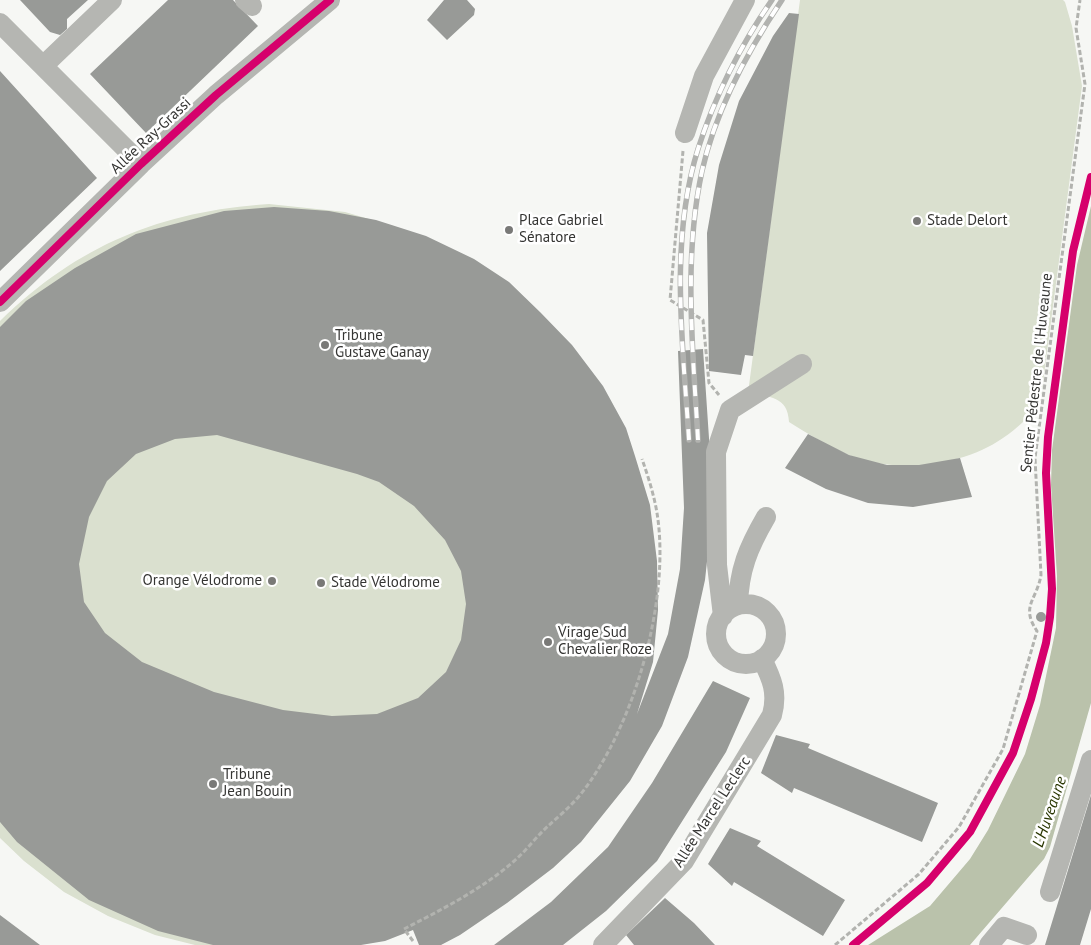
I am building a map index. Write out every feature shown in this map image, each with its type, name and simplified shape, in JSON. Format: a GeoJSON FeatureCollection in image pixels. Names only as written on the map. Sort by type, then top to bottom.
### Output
{"type":"FeatureCollection","features":[{"type":"Feature","properties":{"kind":"street"},"geometry":{"type":"LineString","coordinates":[[43,66],[112,0]]}},
{"type":"Feature","properties":{"kind":"street","name":"Allée Ray-Grassi"},"geometry":{"type":"LineString","coordinates":[[0,302],[141,164],[216,95],[330,0]]}},
{"type":"Feature","properties":{"kind":"street"},"geometry":{"type":"LineString","coordinates":[[684,133],[704,76],[745,0]]}},
{"type":"Feature","properties":{"kind":"street"},"geometry":{"type":"LineString","coordinates":[[0,23],[141,164]]}},
{"type":"Feature","properties":{"kind":"street"},"geometry":{"type":"LineString","coordinates":[[730,611],[717,565],[716,452],[730,410],[802,364]]}},
{"type":"Feature","properties":{"kind":"street"},"geometry":{"type":"LineString","coordinates":[[730,611],[758,606],[766,612],[774,623],[776,638],[773,647],[762,659],[750,663],[740,663],[723,653],[716,634],[730,611],[744,560],[766,517]]}},
{"type":"Feature","properties":{"kind":"street","name":"Allée Marcel Leclerc"},"geometry":{"type":"LineString","coordinates":[[603,945],[684,860],[772,715],[775,702],[774,683],[762,659]]}},
{"type":"Feature","properties":{"kind":"street"},"geometry":{"type":"LineString","coordinates":[[1050,892],[1091,760]]}},
{"type":"Feature","properties":{"kind":"street"},"geometry":{"type":"LineString","coordinates":[[988,945],[1004,927],[1027,936]]}},
{"type":"Feature","properties":{"kind":"path"},"geometry":{"type":"LineString","coordinates":[[684,133],[670,300],[703,320],[709,383],[730,410]]}},
{"type":"Feature","properties":{"kind":"path"},"geometry":{"type":"LineString","coordinates":[[413,941],[404,929],[473,890],[513,862],[580,794],[603,761],[626,712],[647,656],[656,601],[660,554],[657,514],[642,459]]}},
{"type":"Feature","properties":{"kind":"shaded area","name":"Stade Delort"},"geometry":{"type":"Polygon","coordinates":[[[800,0],[1063,0],[1065,2],[1072,26],[1082,86],[1040,405],[1008,434],[986,448],[968,456],[948,461],[907,466],[867,461],[833,448],[789,422],[785,407],[776,399],[748,393],[800,0]]]}},
{"type":"Feature","properties":{"kind":"shaded area","name":"Stade Vélodrome"},"geometry":{"type":"Polygon","coordinates":[[[269,204],[345,212],[393,226],[586,379],[340,945],[195,945],[155,935],[108,916],[64,892],[24,861],[0,838],[0,321],[30,294],[60,272],[91,252],[123,237],[157,224],[192,215],[230,208],[269,204]]]}},
{"type":"Feature","properties":{"kind":"water","name":"L'Huveaune"},"geometry":{"type":"Polygon","coordinates":[[[1091,206],[1091,703],[1050,847],[1044,859],[970,945],[868,945],[930,906],[970,859],[988,830],[1025,754],[1040,705],[1056,628],[1057,576],[1051,485],[1052,450],[1077,265],[1091,206]]]}},
{"type":"Feature","properties":{"kind":"building"},"geometry":{"type":"Polygon","coordinates":[[[20,0],[88,0],[67,19],[67,29],[60,35],[50,32],[20,0]]]}},
{"type":"Feature","properties":{"kind":"building"},"geometry":{"type":"Polygon","coordinates":[[[168,0],[233,0],[258,26],[146,133],[90,74],[168,0]]]}},
{"type":"Feature","properties":{"kind":"building"},"geometry":{"type":"Polygon","coordinates":[[[444,0],[467,0],[475,9],[474,15],[447,40],[427,20],[444,0]]]}},
{"type":"Feature","properties":{"kind":"building"},"geometry":{"type":"Polygon","coordinates":[[[789,13],[799,14],[753,356],[745,355],[741,375],[709,371],[707,233],[719,165],[739,101],[773,36],[789,13]]]}},
{"type":"Feature","properties":{"kind":"building"},"geometry":{"type":"Polygon","coordinates":[[[0,71],[97,178],[0,271],[0,71]]]}},
{"type":"Feature","properties":{"kind":"building","name":"Stade Vélodrome"},"geometry":{"type":"Polygon","coordinates":[[[274,207],[329,211],[376,220],[426,236],[474,259],[509,282],[572,345],[603,386],[626,428],[650,505],[657,561],[658,610],[653,662],[637,714],[668,634],[680,569],[684,508],[678,351],[703,349],[711,468],[709,543],[705,580],[688,657],[662,726],[630,781],[581,842],[553,868],[507,903],[460,935],[441,945],[419,945],[413,930],[385,941],[361,945],[213,945],[158,931],[89,900],[17,842],[0,822],[0,327],[26,301],[75,268],[136,234],[224,211],[274,207]],[[217,435],[175,439],[136,454],[107,481],[89,517],[79,564],[84,602],[105,633],[142,662],[214,692],[283,710],[332,716],[377,714],[418,698],[446,672],[461,640],[466,604],[461,571],[445,540],[414,506],[379,482],[357,474],[217,435]]]}},
{"type":"Feature","properties":{"kind":"building"},"geometry":{"type":"Polygon","coordinates":[[[808,434],[849,455],[887,465],[919,465],[960,458],[972,497],[913,507],[868,503],[826,489],[785,468],[808,434]]]}},
{"type":"Feature","properties":{"kind":"building"},"geometry":{"type":"Polygon","coordinates":[[[1039,612],[1043,612],[1046,617],[1045,621],[1039,622],[1036,619],[1036,615],[1039,612]]]}},
{"type":"Feature","properties":{"kind":"building"},"geometry":{"type":"Polygon","coordinates":[[[713,681],[750,698],[726,752],[657,861],[606,911],[563,945],[494,945],[551,902],[608,847],[652,783],[713,681]]]}},
{"type":"Feature","properties":{"kind":"building"},"geometry":{"type":"Polygon","coordinates":[[[776,735],[810,744],[808,748],[938,803],[922,842],[794,788],[792,793],[761,773],[776,735]]]}},
{"type":"Feature","properties":{"kind":"building"},"geometry":{"type":"Polygon","coordinates":[[[1091,795],[1091,909],[1080,945],[1045,945],[1091,795]]]}},
{"type":"Feature","properties":{"kind":"building"},"geometry":{"type":"Polygon","coordinates":[[[730,828],[761,841],[757,846],[845,900],[823,936],[734,882],[732,886],[708,864],[730,828]]]}},
{"type":"Feature","properties":{"kind":"building"},"geometry":{"type":"Polygon","coordinates":[[[665,898],[694,923],[715,945],[634,945],[626,935],[665,898]]]}},
{"type":"Feature","properties":{"kind":"building"},"geometry":{"type":"Polygon","coordinates":[[[0,915],[40,945],[0,945],[0,915]]]}},
{"type":"Feature","properties":{"kind":"railway"},"geometry":{"type":"LineString","coordinates":[[689,440],[680,294],[684,220],[689,184],[698,149],[720,91],[749,35],[772,0]]}},
{"type":"Feature","properties":{"kind":"railway"},"geometry":{"type":"LineString","coordinates":[[698,440],[692,339],[691,271],[696,204],[702,171],[715,125],[724,103],[745,61],[782,0]]}},
{"type":"Feature","properties":{"kind":"cycle path"},"geometry":{"type":"LineString","coordinates":[[0,302],[141,164],[216,95],[330,0]]}},
{"type":"Feature","properties":{"kind":"cycle path","name":"Sentier Pédestre de l'Huveaune"},"geometry":{"type":"LineString","coordinates":[[853,945],[927,883],[970,832],[1013,753],[1031,699],[1046,643],[1052,589],[1046,473],[1048,437],[1073,251],[1091,177]]}},
{"type":"Feature","properties":{"kind":"place","name":"Stade Delort"},"geometry":{"type":"Point","coordinates":[917,221]}},
{"type":"Feature","properties":{"kind":"place","name":"Place Gabriel Sénatore"},"geometry":{"type":"Point","coordinates":[509,230]}},
{"type":"Feature","properties":{"kind":"place","name":"Tribune Gustave Ganay"},"geometry":{"type":"Point","coordinates":[325,345]}},
{"type":"Feature","properties":{"kind":"place","name":"Orange Vélodrome"},"geometry":{"type":"Point","coordinates":[272,581]}},
{"type":"Feature","properties":{"kind":"place","name":"Stade Vélodrome"},"geometry":{"type":"Point","coordinates":[321,583]}},
{"type":"Feature","properties":{"kind":"place","name":"Virage Sud Chevalier Roze"},"geometry":{"type":"Point","coordinates":[548,642]}},
{"type":"Feature","properties":{"kind":"place","name":"Tribune Jean Bouin"},"geometry":{"type":"Point","coordinates":[213,784]}}]}
